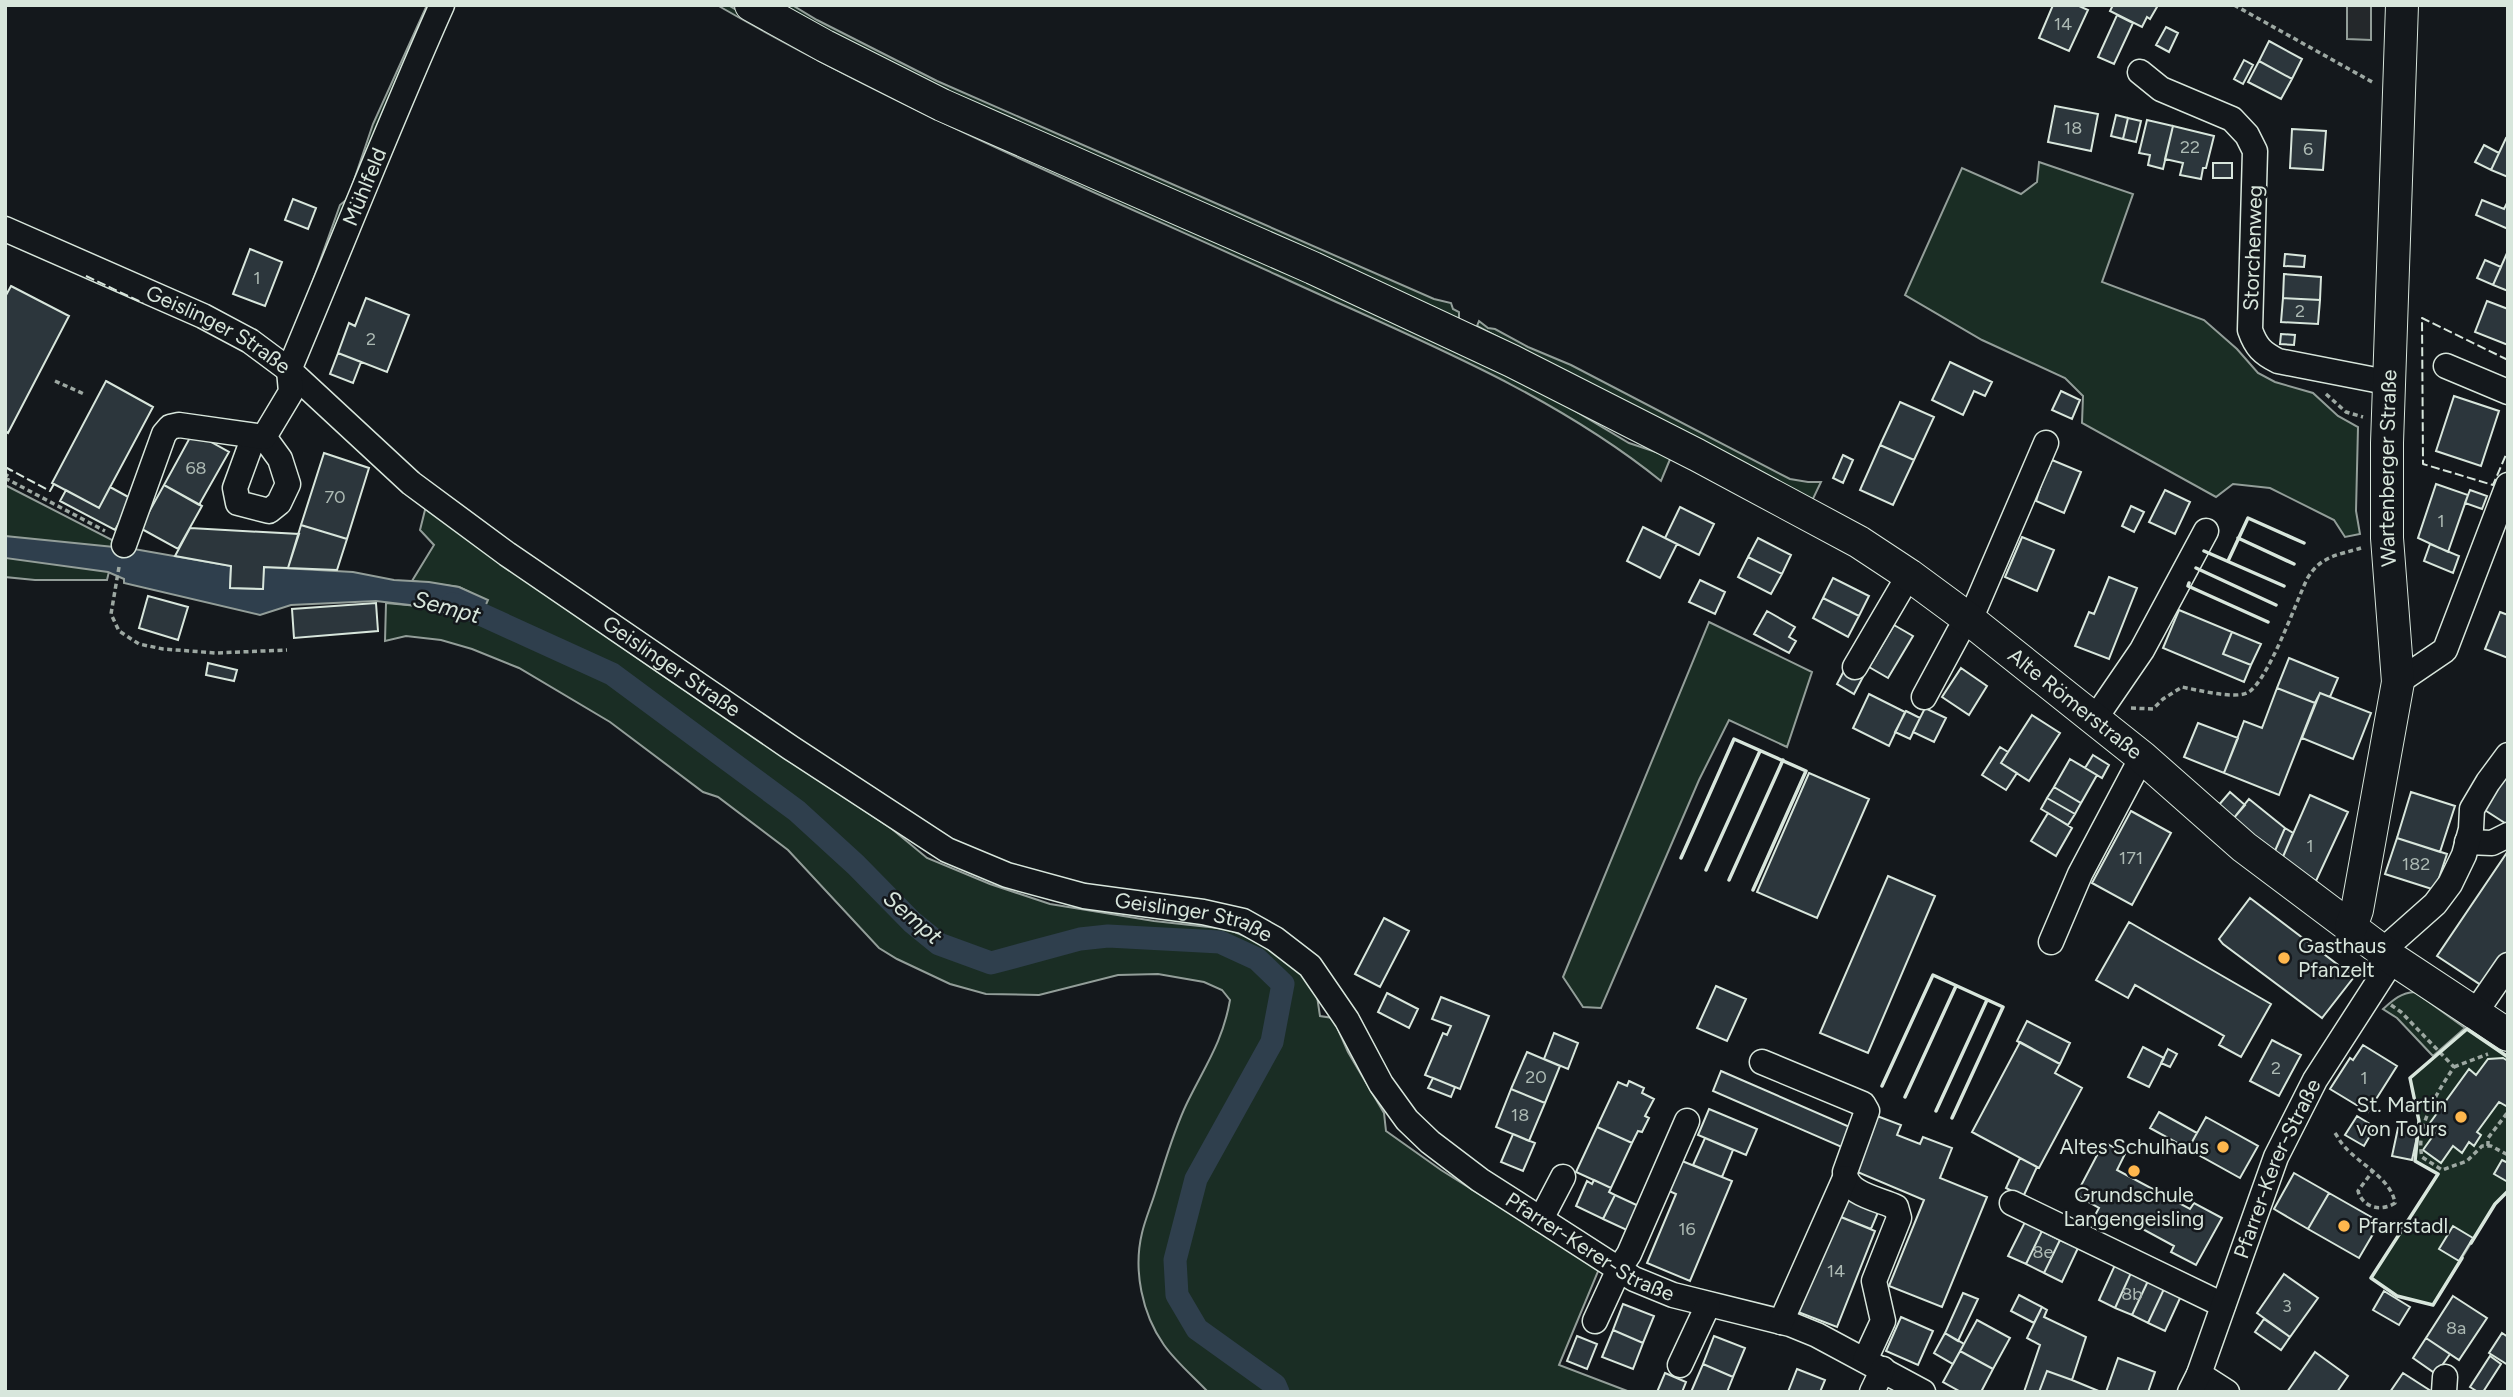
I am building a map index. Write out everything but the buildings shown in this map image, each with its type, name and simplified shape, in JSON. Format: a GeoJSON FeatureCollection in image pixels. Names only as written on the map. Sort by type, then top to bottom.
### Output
{"type":"FeatureCollection","features":[{"type":"Feature","properties":{"kind":"main road","name":"Alte Römerstraße"},"geometry":{"type":"LineString","coordinates":[[751,5],[825,46],[943,105],[1313,268],[1511,361],[1698,455],[1859,542],[1909,575],[2099,713],[2143,757],[2244,847],[2387,955],[2475,1013],[2499,1044]]}},
{"type":"Feature","properties":{"kind":"main road","name":"Wartenberger Straße"},"geometry":{"type":"LineString","coordinates":[[2351,927],[2357,910],[2398,682],[2387,538],[2387,443],[2402,5]]}},
{"type":"Feature","properties":{"kind":"street","name":"Mühlfeld"},"geometry":{"type":"LineString","coordinates":[[125,543],[164,434],[170,427],[179,425],[259,436],[291,392],[289,370],[442,5]]}},
{"type":"Feature","properties":{"kind":"street","name":"Storchenweg"},"geometry":{"type":"LineString","coordinates":[[2140,72],[2161,89],[2232,119],[2247,135],[2255,151],[2250,330],[2255,345],[2263,354],[2278,361],[2391,383]]}},
{"type":"Feature","properties":{"kind":"street","name":"Geislinger Straße"},"geometry":{"type":"LineString","coordinates":[[5,229],[203,316],[250,341],[289,370],[411,483],[507,554],[791,748],[947,850],[1007,875],[1084,896],[1203,912],[1243,921],[1275,939],[1310,966],[1357,1039]]}},
{"type":"Feature","properties":{"kind":"street"},"geometry":{"type":"LineString","coordinates":[[2446,366],[2508,392]]}},
{"type":"Feature","properties":{"kind":"street"},"geometry":{"type":"LineString","coordinates":[[1924,697],[1959,632],[1970,620],[2046,443]]}},
{"type":"Feature","properties":{"kind":"street"},"geometry":{"type":"LineString","coordinates":[[2398,682],[2445,650],[2508,485]]}},
{"type":"Feature","properties":{"kind":"street"},"geometry":{"type":"LineString","coordinates":[[2099,713],[2141,649],[2206,530]]}},
{"type":"Feature","properties":{"kind":"street"},"geometry":{"type":"LineString","coordinates":[[1855,667],[1909,575]]}},
{"type":"Feature","properties":{"kind":"street","name":"Pfarrer-Kerer-Straße"},"geometry":{"type":"LineString","coordinates":[[2194,1383],[2276,1157],[2315,1080],[2387,955],[2450,884],[2467,842],[2472,809],[2508,755]]}},
{"type":"Feature","properties":{"kind":"street"},"geometry":{"type":"LineString","coordinates":[[2051,942],[2080,874],[2143,757]]}},
{"type":"Feature","properties":{"kind":"street"},"geometry":{"type":"LineString","coordinates":[[2467,842],[2492,843],[2508,835]]}},
{"type":"Feature","properties":{"kind":"street"},"geometry":{"type":"LineString","coordinates":[[2475,1013],[2508,965]]}},
{"type":"Feature","properties":{"kind":"street","name":"Pfarrer-Kerer-Straße"},"geometry":{"type":"LineString","coordinates":[[1357,1039],[1381,1084],[1407,1120],[1430,1142],[1480,1181],[1634,1279],[1673,1295],[1781,1322],[1818,1335],[1923,1392]]}},
{"type":"Feature","properties":{"kind":"street"},"geometry":{"type":"LineString","coordinates":[[1762,1062],[1866,1107],[1867,1111],[1844,1172],[1845,1178],[1851,1188],[1895,1207],[1899,1218],[1874,1281],[1883,1321],[1874,1364],[1872,1392]]}},
{"type":"Feature","properties":{"kind":"street"},"geometry":{"type":"LineString","coordinates":[[1595,1321],[1619,1269],[1629,1254],[1687,1121]]}},
{"type":"Feature","properties":{"kind":"street"},"geometry":{"type":"LineString","coordinates":[[1541,1219],[1563,1177]]}},
{"type":"Feature","properties":{"kind":"street"},"geometry":{"type":"LineString","coordinates":[[1781,1322],[1845,1178]]}},
{"type":"Feature","properties":{"kind":"street"},"geometry":{"type":"LineString","coordinates":[[2012,1203],[2223,1305]]}},
{"type":"Feature","properties":{"kind":"street"},"geometry":{"type":"LineString","coordinates":[[1680,1365],[1708,1305]]}},
{"type":"Feature","properties":{"kind":"street"},"geometry":{"type":"LineString","coordinates":[[2194,1383],[2227,1392]]}},
{"type":"Feature","properties":{"kind":"path"},"geometry":{"type":"LineString","coordinates":[[2234,5],[2400,98]]}},
{"type":"Feature","properties":{"kind":"path"},"geometry":{"type":"LineString","coordinates":[[55,381],[84,394]]}},
{"type":"Feature","properties":{"kind":"path"},"geometry":{"type":"LineString","coordinates":[[10,470],[5,478],[125,543]]}},
{"type":"Feature","properties":{"kind":"path"},"geometry":{"type":"LineString","coordinates":[[2099,713],[2153,709],[2182,687],[2235,695],[2246,694],[2259,684],[2306,579],[2315,565],[2325,559],[2387,538]]}},
{"type":"Feature","properties":{"kind":"path"},"geometry":{"type":"LineString","coordinates":[[116,578],[111,614],[120,631],[139,644],[163,649],[216,653],[287,650]]}},
{"type":"Feature","properties":{"kind":"path"},"geometry":{"type":"LineString","coordinates":[[2385,1001],[2401,1012],[2454,1067]]}},
{"type":"Feature","properties":{"kind":"path"},"geometry":{"type":"LineString","coordinates":[[2499,1044],[2454,1067],[2431,1107],[2420,1148],[2422,1157],[2442,1170],[2467,1161],[2482,1146],[2508,1155]]}},
{"type":"Feature","properties":{"kind":"path"},"geometry":{"type":"LineString","coordinates":[[2488,1146],[2488,1138],[2508,1112]]}},
{"type":"Feature","properties":{"kind":"path"},"geometry":{"type":"LineString","coordinates":[[2334,1133],[2345,1148],[2372,1172],[2394,1195],[2395,1203],[2385,1209],[2375,1209],[2359,1197],[2358,1191],[2372,1172]]}},
{"type":"Feature","properties":{"kind":"green space"},"geometry":{"type":"Polygon","coordinates":[[[427,5],[435,5],[301,314],[340,205],[350,192],[373,124],[427,5]]]}},
{"type":"Feature","properties":{"kind":"green space"},"geometry":{"type":"Polygon","coordinates":[[[717,5],[728,5],[765,27],[1515,375],[1629,443],[1671,457],[1661,481],[1617,448],[1571,419],[1475,366],[924,113],[785,43],[717,5]]]}},
{"type":"Feature","properties":{"kind":"green space"},"geometry":{"type":"Polygon","coordinates":[[[773,5],[792,5],[937,81],[1434,299],[1451,303],[1453,309],[1459,312],[1459,320],[1073,152],[773,5]]]}},
{"type":"Feature","properties":{"kind":"green space"},"geometry":{"type":"Polygon","coordinates":[[[2039,162],[2133,194],[2102,282],[2204,320],[2237,349],[2258,373],[2275,382],[2313,393],[2338,416],[2358,427],[2356,511],[2360,534],[2345,537],[2334,520],[2270,488],[2233,484],[2216,497],[2082,423],[2083,396],[2065,378],[1982,340],[1905,295],[1962,168],[2021,194],[2037,182],[2039,162]]]}},
{"type":"Feature","properties":{"kind":"green space"},"geometry":{"type":"Polygon","coordinates":[[[1479,321],[1488,328],[1571,365],[1790,479],[1821,482],[1811,503],[1477,326],[1479,321]]]}},
{"type":"Feature","properties":{"kind":"green space"},"geometry":{"type":"Polygon","coordinates":[[[5,485],[116,542],[107,580],[35,580],[5,577],[5,485]]]}},
{"type":"Feature","properties":{"kind":"green space"},"geometry":{"type":"Polygon","coordinates":[[[426,506],[551,598],[892,829],[927,858],[990,884],[1050,904],[1154,921],[1227,929],[1262,943],[1300,966],[1317,996],[1320,1016],[1333,1018],[1348,1052],[1384,1113],[1386,1131],[1441,1170],[1599,1269],[1559,1365],[1630,1392],[1208,1392],[1174,1357],[1156,1333],[1141,1291],[1139,1247],[1173,1136],[1223,1028],[1230,1000],[1222,990],[1204,982],[1158,974],[1118,975],[1039,995],[986,994],[950,984],[897,959],[879,948],[788,850],[718,797],[703,792],[610,722],[519,668],[472,649],[441,640],[406,636],[385,641],[386,603],[418,606],[472,618],[469,592],[459,587],[412,581],[434,545],[420,530],[426,506]]]}},
{"type":"Feature","properties":{"kind":"green space"},"geometry":{"type":"Polygon","coordinates":[[[1709,622],[1812,672],[1787,747],[1729,720],[1699,780],[1601,1008],[1583,1007],[1563,977],[1709,622]]]}},
{"type":"Feature","properties":{"kind":"green space"},"geometry":{"type":"Polygon","coordinates":[[[2415,992],[2465,1028],[2433,1056],[2397,1018],[2383,1009],[2401,995],[2415,992]]]}},
{"type":"Feature","properties":{"kind":"green space"},"geometry":{"type":"Polygon","coordinates":[[[2467,1029],[2508,1057],[2508,1191],[2495,1204],[2433,1305],[2397,1296],[2371,1278],[2438,1174],[2415,1161],[2419,1121],[2410,1078],[2467,1029]]]}},
{"type":"Feature","properties":{"kind":"shaded area"},"geometry":{"type":"Polygon","coordinates":[[[2347,5],[2371,5],[2371,40],[2347,39],[2347,5]]]}},
{"type":"Feature","properties":{"kind":"water"},"geometry":{"type":"Polygon","coordinates":[[[5,536],[134,549],[231,566],[230,588],[262,589],[264,567],[353,572],[394,580],[429,582],[459,587],[488,600],[479,620],[418,606],[376,601],[291,605],[260,615],[124,583],[124,579],[108,572],[5,558],[5,536]]]}},
{"type":"Feature","properties":{"kind":"waterway","name":"Sempt"},"geometry":{"type":"LineString","coordinates":[[452,604],[465,607],[612,674],[797,811],[856,865],[912,922],[939,944],[991,963],[1080,939],[1108,936],[1220,942],[1257,959],[1283,984],[1272,1042],[1196,1179],[1175,1260],[1177,1295],[1197,1329],[1275,1385],[1278,1392]]}},
{"type":"Feature","properties":{"kind":"fence"},"geometry":{"type":"LineString","coordinates":[[86,276],[143,303]]}},
{"type":"Feature","properties":{"kind":"fence"},"geometry":{"type":"LineString","coordinates":[[2508,360],[2422,318],[2423,464],[2493,485],[2508,450]]}},
{"type":"Feature","properties":{"kind":"fence"},"geometry":{"type":"LineString","coordinates":[[5,467],[50,491],[54,484]]}},
{"type":"Feature","properties":{"kind":"wall"},"geometry":{"type":"LineString","coordinates":[[2228,561],[2248,518],[2304,543]]}},
{"type":"Feature","properties":{"kind":"wall"},"geometry":{"type":"LineString","coordinates":[[2238,538],[2294,564]]}},
{"type":"Feature","properties":{"kind":"wall"},"geometry":{"type":"LineString","coordinates":[[2204,551],[2284,586]]}},
{"type":"Feature","properties":{"kind":"wall"},"geometry":{"type":"LineString","coordinates":[[2196,568],[2276,605]]}},
{"type":"Feature","properties":{"kind":"wall"},"geometry":{"type":"LineString","coordinates":[[2189,583],[2188,586],[2268,622]]}},
{"type":"Feature","properties":{"kind":"wall"},"geometry":{"type":"LineString","coordinates":[[1681,858],[1734,739],[1806,771],[1753,890]]}},
{"type":"Feature","properties":{"kind":"wall"},"geometry":{"type":"LineString","coordinates":[[1706,870],[1760,751]]}},
{"type":"Feature","properties":{"kind":"wall"},"geometry":{"type":"LineString","coordinates":[[1729,880],[1783,760]]}},
{"type":"Feature","properties":{"kind":"wall"},"geometry":{"type":"LineString","coordinates":[[1882,1086],[1933,975],[2003,1007],[1952,1118]]}},
{"type":"Feature","properties":{"kind":"wall"},"geometry":{"type":"LineString","coordinates":[[1905,1097],[1956,986]]}},
{"type":"Feature","properties":{"kind":"wall"},"geometry":{"type":"LineString","coordinates":[[1936,1111],[1987,1000]]}},
{"type":"Feature","properties":{"kind":"wall"},"geometry":{"type":"LineString","coordinates":[[2462,1258],[2433,1305],[2397,1296],[2371,1278],[2438,1174],[2415,1161],[2419,1121],[2410,1078],[2467,1029],[2508,1057]]}},
{"type":"Feature","properties":{"kind":"wall"},"geometry":{"type":"LineString","coordinates":[[2471,1243],[2495,1204],[2508,1191]]}},
{"type":"Feature","properties":{"kind":"place","name":"Gasthaus Pfanzelt"},"geometry":{"type":"Point","coordinates":[2284,958]}},
{"type":"Feature","properties":{"kind":"place","name":"St. Martin von Tours"},"geometry":{"type":"Point","coordinates":[2461,1117]}},
{"type":"Feature","properties":{"kind":"place","name":"Altes Schulhaus"},"geometry":{"type":"Point","coordinates":[2223,1147]}},
{"type":"Feature","properties":{"kind":"place","name":"Grundschule Langengeisling"},"geometry":{"type":"Point","coordinates":[2134,1171]}},
{"type":"Feature","properties":{"kind":"place","name":"Pfarrstadl"},"geometry":{"type":"Point","coordinates":[2344,1226]}}]}
